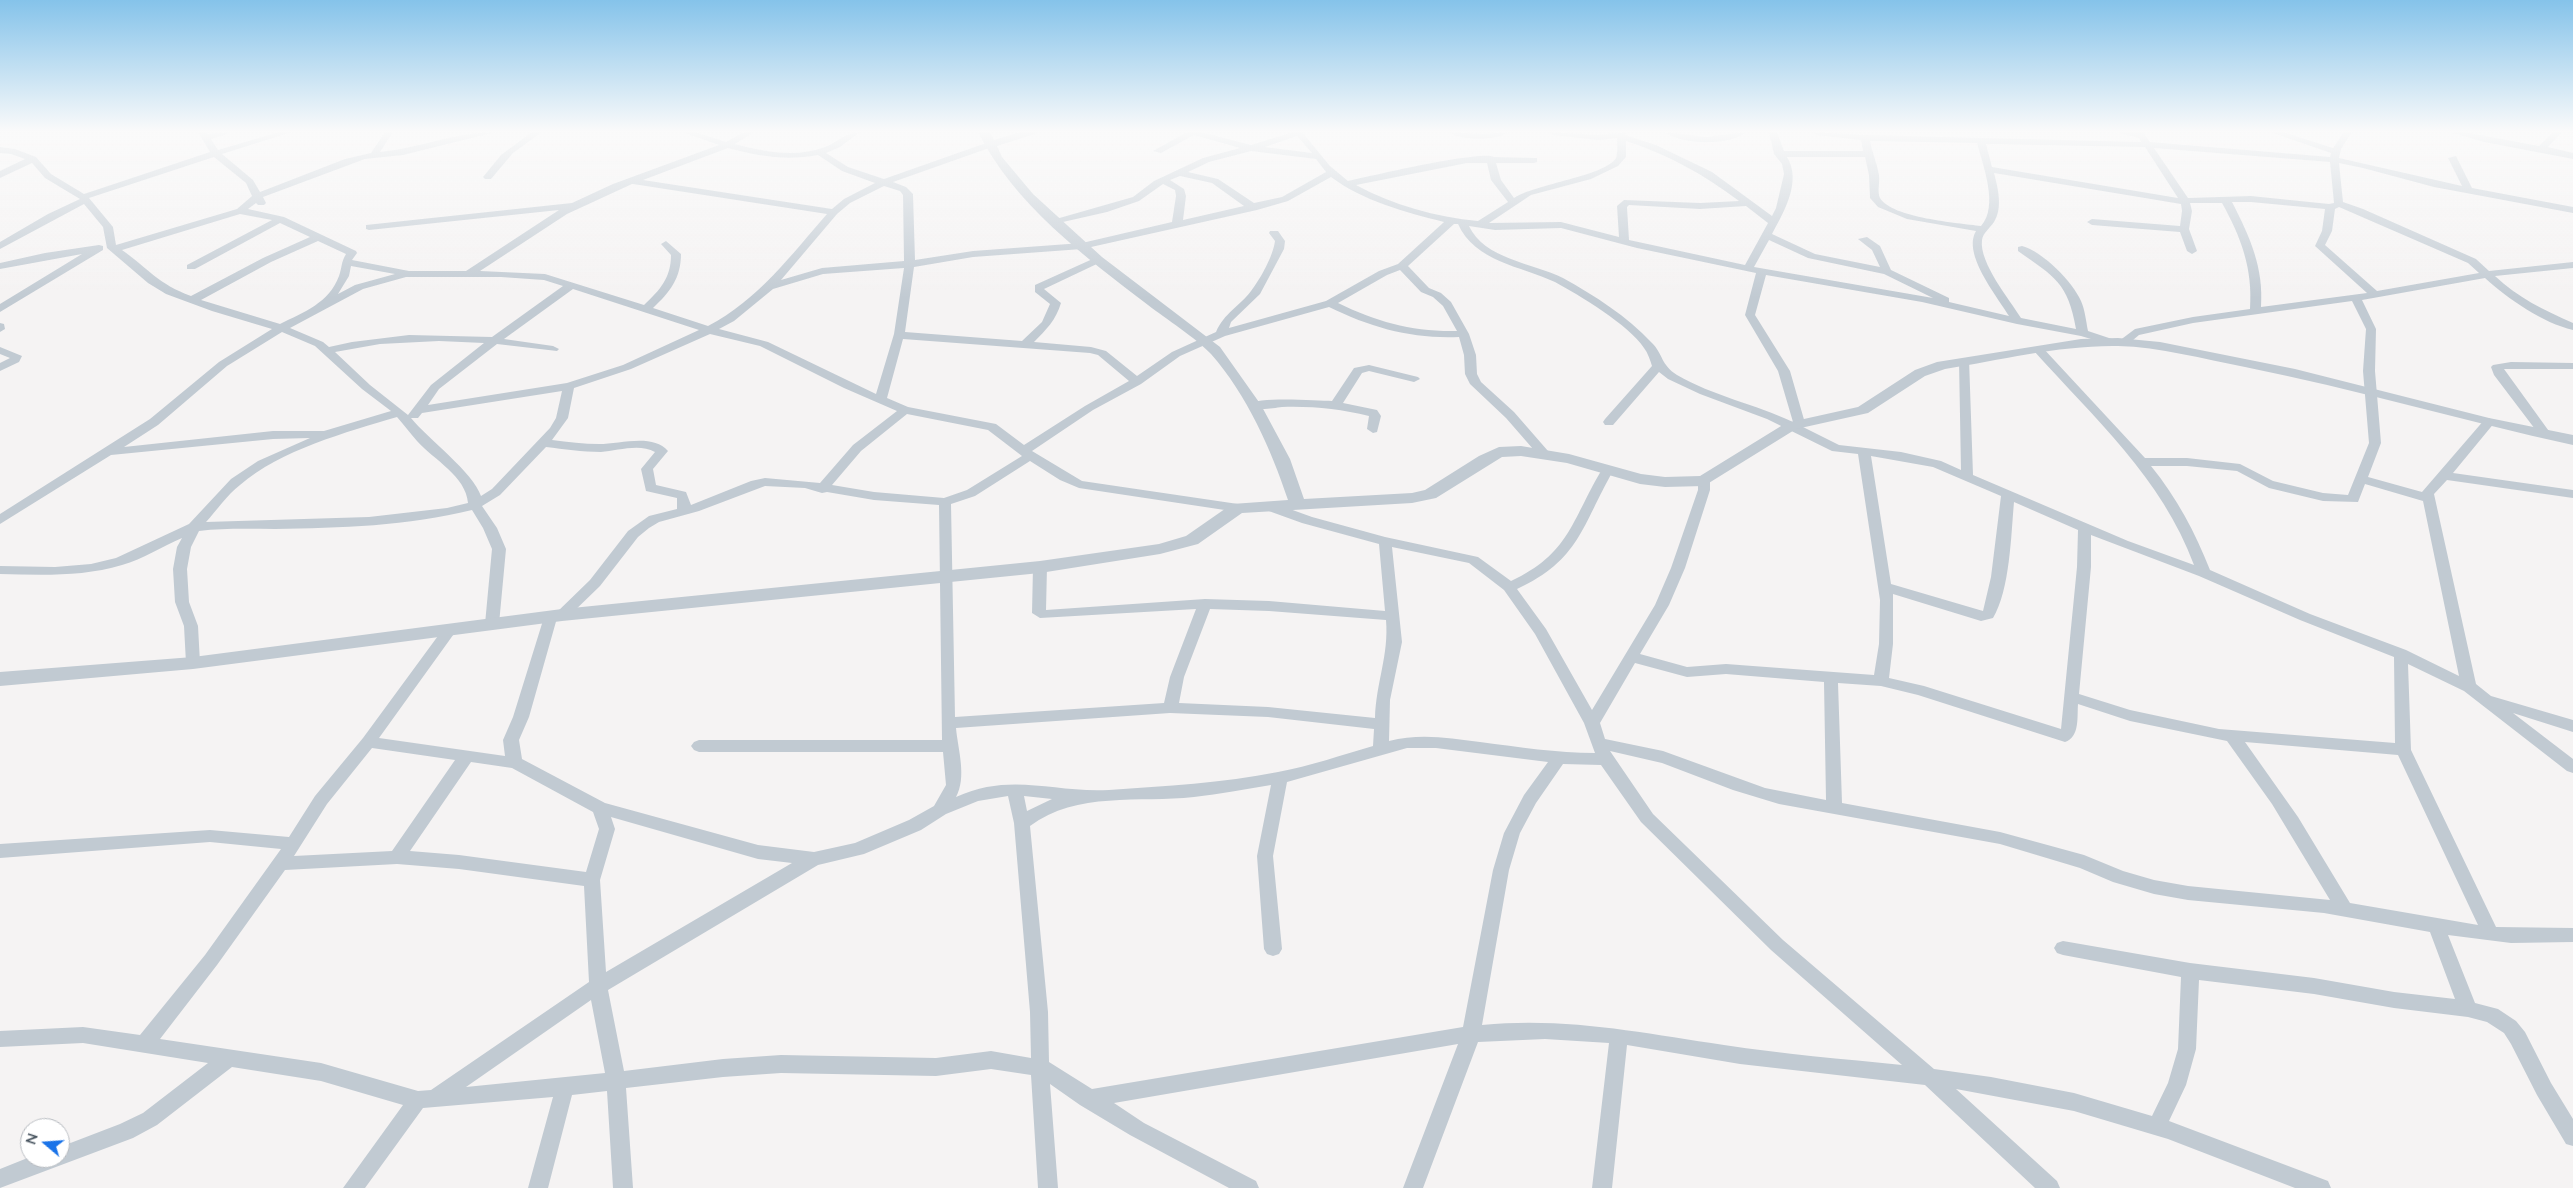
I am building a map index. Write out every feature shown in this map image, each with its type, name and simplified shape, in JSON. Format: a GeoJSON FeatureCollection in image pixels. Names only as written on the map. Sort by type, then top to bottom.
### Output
{"type":"FeatureCollection","features":[{"type":"Feature","properties":{"kind":"street"},"geometry":{"type":"LineString","coordinates":[[66,187],[84,199],[108,226],[113,247],[126,256],[152,281],[170,292],[281,328],[319,344],[366,387],[405,417],[422,439],[464,478],[474,494],[475,505],[490,528],[500,549],[492,624]]}},
{"type":"Feature","properties":{"kind":"street"},"geometry":{"type":"LineString","coordinates":[[0,246],[84,199],[117,187]]}},
{"type":"Feature","properties":{"kind":"street"},"geometry":{"type":"LineString","coordinates":[[253,187],[263,213]]}},
{"type":"Feature","properties":{"kind":"street"},"geometry":{"type":"LineString","coordinates":[[240,211],[258,196],[279,187]]}},
{"type":"Feature","properties":{"kind":"street"},"geometry":{"type":"LineString","coordinates":[[467,275],[575,206],[614,187]]}},
{"type":"Feature","properties":{"kind":"street"},"geometry":{"type":"LineString","coordinates":[[677,187],[834,212]]}},
{"type":"Feature","properties":{"kind":"street"},"geometry":{"type":"LineString","coordinates":[[193,663],[191,626],[182,602],[180,569],[184,547],[194,527],[215,503],[247,473],[325,435],[405,417],[418,410],[569,386],[627,367],[709,330],[730,319],[769,287],[834,212],[847,201],[873,187]]}},
{"type":"Feature","properties":{"kind":"street"},"geometry":{"type":"LineString","coordinates":[[881,400],[886,372],[899,335],[911,264],[908,194],[903,189],[898,187]]}},
{"type":"Feature","properties":{"kind":"street"},"geometry":{"type":"LineString","coordinates":[[1021,187],[1054,221],[1097,260],[1206,342],[1254,405],[1282,459],[1298,505]]}},
{"type":"Feature","properties":{"kind":"street"},"geometry":{"type":"LineString","coordinates":[[1054,221],[1104,210],[1136,199],[1152,187]]}},
{"type":"Feature","properties":{"kind":"street"},"geometry":{"type":"LineString","coordinates":[[1175,187],[1181,196],[1177,225]]}},
{"type":"Feature","properties":{"kind":"street"},"geometry":{"type":"LineString","coordinates":[[1224,187],[1254,208]]}},
{"type":"Feature","properties":{"kind":"street"},"geometry":{"type":"LineString","coordinates":[[769,287],[822,271],[911,264],[973,254],[1082,246],[1254,208],[1285,199],[1305,187]]}},
{"type":"Feature","properties":{"kind":"street"},"geometry":{"type":"LineString","coordinates":[[1354,187],[1388,202],[1456,222],[1495,227],[1561,225],[1624,241],[1749,268],[1959,307],[2117,342],[2199,352],[2370,390],[2489,422],[2573,440]]}},
{"type":"Feature","properties":{"kind":"street"},"geometry":{"type":"LineString","coordinates":[[1502,187],[1512,201]]}},
{"type":"Feature","properties":{"kind":"street"},"geometry":{"type":"LineString","coordinates":[[1480,224],[1512,201],[1528,193],[1550,187]]}},
{"type":"Feature","properties":{"kind":"street"},"geometry":{"type":"LineString","coordinates":[[1728,187],[1772,221]]}},
{"type":"Feature","properties":{"kind":"street"},"geometry":{"type":"LineString","coordinates":[[1749,268],[1765,234],[1781,208],[1786,187]]}},
{"type":"Feature","properties":{"kind":"street"},"geometry":{"type":"LineString","coordinates":[[1875,187],[1875,197],[1880,205],[1903,215],[1981,229]]}},
{"type":"Feature","properties":{"kind":"street"},"geometry":{"type":"LineString","coordinates":[[1991,187],[1994,200],[1993,214],[1977,237],[1977,247],[1983,264],[2017,321]]}},
{"type":"Feature","properties":{"kind":"street"},"geometry":{"type":"LineString","coordinates":[[2092,187],[2186,202],[2225,199],[2281,201],[2335,206],[2360,211],[2472,261],[2508,294],[2524,304],[2573,327]]}},
{"type":"Feature","properties":{"kind":"street"},"geometry":{"type":"LineString","coordinates":[[2176,187],[2186,202],[2187,211],[2184,230],[2192,251]]}},
{"type":"Feature","properties":{"kind":"street"},"geometry":{"type":"LineString","coordinates":[[2336,187],[2335,206],[2320,246],[2375,295]]}},
{"type":"Feature","properties":{"kind":"street"},"geometry":{"type":"LineString","coordinates":[[2456,187],[2573,210]]}},
{"type":"Feature","properties":{"kind":"street"},"geometry":{"type":"LineString","coordinates":[[2225,199],[2253,259],[2258,286],[2255,311]]}},
{"type":"Feature","properties":{"kind":"street"},"geometry":{"type":"LineString","coordinates":[[1624,241],[1622,206],[1627,202],[1700,206],[1749,203]]}},
{"type":"Feature","properties":{"kind":"street"},"geometry":{"type":"LineString","coordinates":[[369,227],[575,206]]}},
{"type":"Feature","properties":{"kind":"street"},"geometry":{"type":"LineString","coordinates":[[0,266],[45,256],[113,247],[240,211],[263,213],[281,219],[319,237],[323,242],[352,254],[346,262],[344,276],[326,303]]}},
{"type":"Feature","properties":{"kind":"street"},"geometry":{"type":"LineString","coordinates":[[191,267],[281,219]]}},
{"type":"Feature","properties":{"kind":"street"},"geometry":{"type":"LineString","coordinates":[[515,763],[511,740],[556,616],[595,582],[633,534],[654,519],[683,511],[765,482],[805,484],[822,489],[914,501],[945,502],[971,493],[1089,408],[1137,382],[1176,354],[1221,334],[1330,303],[1383,273],[1402,266],[1456,222]]}},
{"type":"Feature","properties":{"kind":"street"},"geometry":{"type":"LineString","coordinates":[[1456,222],[1468,235],[1492,254],[1558,280],[1620,318],[1650,346],[1658,366],[1672,376],[1704,392],[1795,425],[1825,444],[1937,464],[2085,529],[2204,573],[2305,617],[2401,654],[2468,687],[2573,767]]}},
{"type":"Feature","properties":{"kind":"street"},"geometry":{"type":"LineString","coordinates":[[2092,222],[2184,230]]}},
{"type":"Feature","properties":{"kind":"street"},"geometry":{"type":"LineString","coordinates":[[1221,334],[1226,321],[1256,292],[1279,249],[1280,241],[1274,233]]}},
{"type":"Feature","properties":{"kind":"street"},"geometry":{"type":"LineString","coordinates":[[1765,234],[1812,256],[1887,272],[1959,307]]}},
{"type":"Feature","properties":{"kind":"street"},"geometry":{"type":"LineString","coordinates":[[192,300],[267,260],[319,237]]}},
{"type":"Feature","properties":{"kind":"street"},"geometry":{"type":"LineString","coordinates":[[1863,239],[1876,248],[1887,272]]}},
{"type":"Feature","properties":{"kind":"street"},"geometry":{"type":"LineString","coordinates":[[645,310],[667,288],[677,270],[676,254],[666,244]]}},
{"type":"Feature","properties":{"kind":"street"},"geometry":{"type":"LineString","coordinates":[[0,309],[99,248]]}},
{"type":"Feature","properties":{"kind":"street"},"geometry":{"type":"LineString","coordinates":[[2022,249],[2055,273],[2065,284],[2076,302],[2083,333]]}},
{"type":"Feature","properties":{"kind":"street"},"geometry":{"type":"LineString","coordinates":[[1026,344],[1054,313],[1056,303],[1039,290],[1039,287],[1097,260]]}},
{"type":"Feature","properties":{"kind":"street"},"geometry":{"type":"LineString","coordinates":[[346,262],[409,274],[527,275],[545,277],[709,330],[764,344],[905,410],[992,427],[1005,434],[1027,453],[1059,475],[1078,484],[1238,508],[1412,498],[1430,494],[1499,452],[1521,451],[1544,454],[1607,471],[1665,482],[1704,481],[1795,425],[1863,410],[1879,402],[1920,373],[1942,365],[2081,343],[2117,342],[2135,332],[2154,327],[2375,295],[2488,275],[2573,264]]}},
{"type":"Feature","properties":{"kind":"street"},"geometry":{"type":"LineString","coordinates":[[1402,266],[1425,290],[1442,298],[1456,316],[1464,334],[1470,355],[1471,374],[1476,384],[1510,415],[1544,454]]}},
{"type":"Feature","properties":{"kind":"street"},"geometry":{"type":"LineString","coordinates":[[1762,270],[1750,315],[1784,371],[1795,425]]}},
{"type":"Feature","properties":{"kind":"street"},"geometry":{"type":"LineString","coordinates":[[97,460],[154,422],[223,364],[281,328],[326,303],[359,288],[409,274]]}},
{"type":"Feature","properties":{"kind":"street"},"geometry":{"type":"LineString","coordinates":[[418,410],[435,387],[572,285]]}},
{"type":"Feature","properties":{"kind":"street"},"geometry":{"type":"LineString","coordinates":[[2143,462],[2187,462],[2240,468],[2269,484],[2344,500],[2353,499],[2375,443],[2370,390],[2371,329],[2355,298]]}},
{"type":"Feature","properties":{"kind":"street"},"geometry":{"type":"LineString","coordinates":[[1330,303],[1391,330],[1418,335],[1464,334]]}},
{"type":"Feature","properties":{"kind":"street"},"geometry":{"type":"LineString","coordinates":[[899,335],[1063,346],[1102,353],[1137,382]]}},
{"type":"Feature","properties":{"kind":"street"},"geometry":{"type":"LineString","coordinates":[[327,350],[347,345],[377,342],[448,338],[496,340],[553,349]]}},
{"type":"Feature","properties":{"kind":"street"},"geometry":{"type":"LineString","coordinates":[[2038,349],[2143,462],[2175,505],[2195,544],[2204,573]]}},
{"type":"Feature","properties":{"kind":"street"},"geometry":{"type":"LineString","coordinates":[[0,350],[16,356],[15,360],[0,368]]}},
{"type":"Feature","properties":{"kind":"street"},"geometry":{"type":"LineString","coordinates":[[1965,361],[1967,477]]}},
{"type":"Feature","properties":{"kind":"street"},"geometry":{"type":"LineString","coordinates":[[2545,434],[2496,367],[2511,365],[2573,366]]}},
{"type":"Feature","properties":{"kind":"street"},"geometry":{"type":"LineString","coordinates":[[1610,422],[1658,366]]}},
{"type":"Feature","properties":{"kind":"street"},"geometry":{"type":"LineString","coordinates":[[1336,405],[1358,370],[1368,368],[1414,379]]}},
{"type":"Feature","properties":{"kind":"street"},"geometry":{"type":"LineString","coordinates":[[0,570],[56,572],[91,568],[120,561],[194,527],[221,524],[275,525],[368,521],[448,512],[475,505],[496,492],[544,443],[562,418],[569,386]]}},
{"type":"Feature","properties":{"kind":"street"},"geometry":{"type":"LineString","coordinates":[[1254,405],[1279,403],[1336,405],[1373,413],[1375,416],[1373,429]]}},
{"type":"Feature","properties":{"kind":"street"},"geometry":{"type":"LineString","coordinates":[[822,489],[857,448],[905,410]]}},
{"type":"Feature","properties":{"kind":"street"},"geometry":{"type":"LineString","coordinates":[[2468,687],[2428,493],[2489,422]]}},
{"type":"Feature","properties":{"kind":"street"},"geometry":{"type":"LineString","coordinates":[[0,519],[50,487],[113,452],[134,448],[187,445],[276,434],[325,435]]}},
{"type":"Feature","properties":{"kind":"street"},"geometry":{"type":"LineString","coordinates":[[544,443],[600,448],[650,446],[659,448],[662,451],[647,469],[650,488],[682,495],[685,502],[683,511]]}},
{"type":"Feature","properties":{"kind":"street"},"geometry":{"type":"LineString","coordinates":[[1864,452],[1886,587],[1886,644],[1881,681]]}},
{"type":"Feature","properties":{"kind":"street"},"geometry":{"type":"LineString","coordinates":[[1509,587],[1537,574],[1559,556],[1585,514],[1607,471]]}},
{"type":"Feature","properties":{"kind":"street"},"geometry":{"type":"LineString","coordinates":[[2444,476],[2573,494]]}},
{"type":"Feature","properties":{"kind":"street"},"geometry":{"type":"LineString","coordinates":[[2361,479],[2428,498]]}},
{"type":"Feature","properties":{"kind":"street"},"geometry":{"type":"LineString","coordinates":[[1592,723],[1662,605],[1678,568],[1704,490],[1704,481]]}},
{"type":"Feature","properties":{"kind":"street"},"geometry":{"type":"LineString","coordinates":[[1886,587],[1981,616],[1988,615],[1991,612],[1995,591],[2008,494]]}},
{"type":"Feature","properties":{"kind":"street"},"geometry":{"type":"LineString","coordinates":[[940,810],[954,785],[952,746],[948,723],[945,502]]}},
{"type":"Feature","properties":{"kind":"street"},"geometry":{"type":"LineString","coordinates":[[1271,507],[1307,520],[1385,541],[1473,560],[1509,587],[1541,632],[1592,723],[1602,751],[1647,818],[1778,944],[1929,1077],[2050,1188]]}},
{"type":"Feature","properties":{"kind":"street"},"geometry":{"type":"LineString","coordinates":[[0,679],[193,663],[556,616],[1040,567],[1160,549],[1184,542],[1218,524],[1238,508]]}},
{"type":"Feature","properties":{"kind":"street"},"geometry":{"type":"LineString","coordinates":[[1632,657],[1687,672],[1726,669],[1881,681],[1928,692],[2058,736],[2065,736],[2068,733],[2072,697],[2085,529]]}},
{"type":"Feature","properties":{"kind":"street"},"geometry":{"type":"LineString","coordinates":[[1381,748],[1383,700],[1395,642],[1394,616],[1385,541]]}},
{"type":"Feature","properties":{"kind":"street"},"geometry":{"type":"LineString","coordinates":[[1040,567],[1039,613],[1045,616],[1205,604],[1269,606],[1394,616]]}},
{"type":"Feature","properties":{"kind":"street"},"geometry":{"type":"LineString","coordinates":[[1170,708],[1177,677],[1205,604]]}},
{"type":"Feature","properties":{"kind":"street"},"geometry":{"type":"LineString","coordinates":[[144,1044],[211,960],[280,864],[321,800],[368,742],[452,628]]}},
{"type":"Feature","properties":{"kind":"street"},"geometry":{"type":"LineString","coordinates":[[2401,654],[2403,750],[2491,934]]}},
{"type":"Feature","properties":{"kind":"street"},"geometry":{"type":"LineString","coordinates":[[1832,676],[1831,744],[1834,807]]}},
{"type":"Feature","properties":{"kind":"street"},"geometry":{"type":"LineString","coordinates":[[2072,697],[2139,717],[2232,737],[2301,740],[2403,750]]}},
{"type":"Feature","properties":{"kind":"street"},"geometry":{"type":"LineString","coordinates":[[2484,699],[2573,726]]}},
{"type":"Feature","properties":{"kind":"street"},"geometry":{"type":"LineString","coordinates":[[948,723],[1170,708],[1268,712],[1382,724]]}},
{"type":"Feature","properties":{"kind":"street"},"geometry":{"type":"LineString","coordinates":[[2232,737],[2259,771],[2288,813],[2345,911]]}},
{"type":"Feature","properties":{"kind":"street"},"geometry":{"type":"LineString","coordinates":[[368,742],[515,763],[600,808],[758,852],[814,859]]}},
{"type":"Feature","properties":{"kind":"street"},"geometry":{"type":"LineString","coordinates":[[1022,823],[1039,810],[1061,801],[1089,797],[1194,791],[1280,778],[1406,742],[1436,742],[1559,758],[1602,751],[1633,749],[1671,760],[1749,790],[2000,838],[2084,862],[2119,877],[2154,887],[2205,896],[2324,906],[2491,934],[2573,935]]}},
{"type":"Feature","properties":{"kind":"street"},"geometry":{"type":"LineString","coordinates":[[699,746],[952,746]]}},
{"type":"Feature","properties":{"kind":"street"},"geometry":{"type":"LineString","coordinates":[[396,857],[466,757]]}},
{"type":"Feature","properties":{"kind":"street"},"geometry":{"type":"LineString","coordinates":[[1413,1188],[1437,1129],[1470,1034],[1501,870],[1512,833],[1530,799],[1559,758]]}},
{"type":"Feature","properties":{"kind":"street"},"geometry":{"type":"LineString","coordinates":[[1273,949],[1265,856],[1280,778]]}},
{"type":"Feature","properties":{"kind":"street"},"geometry":{"type":"LineString","coordinates":[[954,785],[975,795]]}},
{"type":"Feature","properties":{"kind":"street"},"geometry":{"type":"LineString","coordinates":[[438,1097],[539,1025],[598,986],[814,859],[858,849],[915,825],[940,810],[975,795],[1014,789],[1089,797]]}},
{"type":"Feature","properties":{"kind":"street"},"geometry":{"type":"LineString","coordinates":[[1014,789],[1022,823],[1039,1012],[1042,1068],[1041,1106],[1048,1188]]}},
{"type":"Feature","properties":{"kind":"street"},"geometry":{"type":"LineString","coordinates":[[600,808],[607,829],[606,838],[592,880],[598,986],[616,1080],[623,1188]]}},
{"type":"Feature","properties":{"kind":"street"},"geometry":{"type":"LineString","coordinates":[[267,841],[306,824]]}},
{"type":"Feature","properties":{"kind":"street"},"geometry":{"type":"LineString","coordinates":[[0,851],[210,836],[293,844]]}},
{"type":"Feature","properties":{"kind":"street"},"geometry":{"type":"LineString","coordinates":[[280,864],[396,857],[459,862],[592,880]]}},
{"type":"Feature","properties":{"kind":"street"},"geometry":{"type":"LineString","coordinates":[[2436,926],[2468,1009]]}},
{"type":"Feature","properties":{"kind":"street"},"geometry":{"type":"LineString","coordinates":[[2063,948],[2190,971],[2468,1009],[2492,1015],[2510,1027],[2529,1056],[2544,1088],[2573,1137]]}},
{"type":"Feature","properties":{"kind":"street"},"geometry":{"type":"LineString","coordinates":[[2156,1126],[2178,1085],[2187,1049],[2190,971]]}},
{"type":"Feature","properties":{"kind":"street"},"geometry":{"type":"LineString","coordinates":[[1087,1099],[1470,1034],[1517,1029],[1618,1036],[1740,1056],[1866,1068],[1929,1077],[2002,1088],[2074,1102],[2156,1126],[2322,1188]]}},
{"type":"Feature","properties":{"kind":"street"},"geometry":{"type":"LineString","coordinates":[[0,1040],[83,1034],[321,1072],[418,1100],[565,1087],[616,1080],[781,1064],[936,1067],[991,1060],[1042,1068],[1087,1099],[1218,1181],[1249,1188]]}},
{"type":"Feature","properties":{"kind":"street"},"geometry":{"type":"LineString","coordinates":[[1602,1188],[1618,1036]]}},
{"type":"Feature","properties":{"kind":"street"},"geometry":{"type":"LineString","coordinates":[[70,1152],[126,1131],[150,1119],[228,1058]]}},
{"type":"Feature","properties":{"kind":"street"},"geometry":{"type":"LineString","coordinates":[[538,1188],[565,1087]]}},
{"type":"Feature","properties":{"kind":"street"},"geometry":{"type":"LineString","coordinates":[[353,1188],[418,1100]]}},
{"type":"Feature","properties":{"kind":"street"},"geometry":{"type":"LineString","coordinates":[[0,1179],[27,1168]]}}]}
